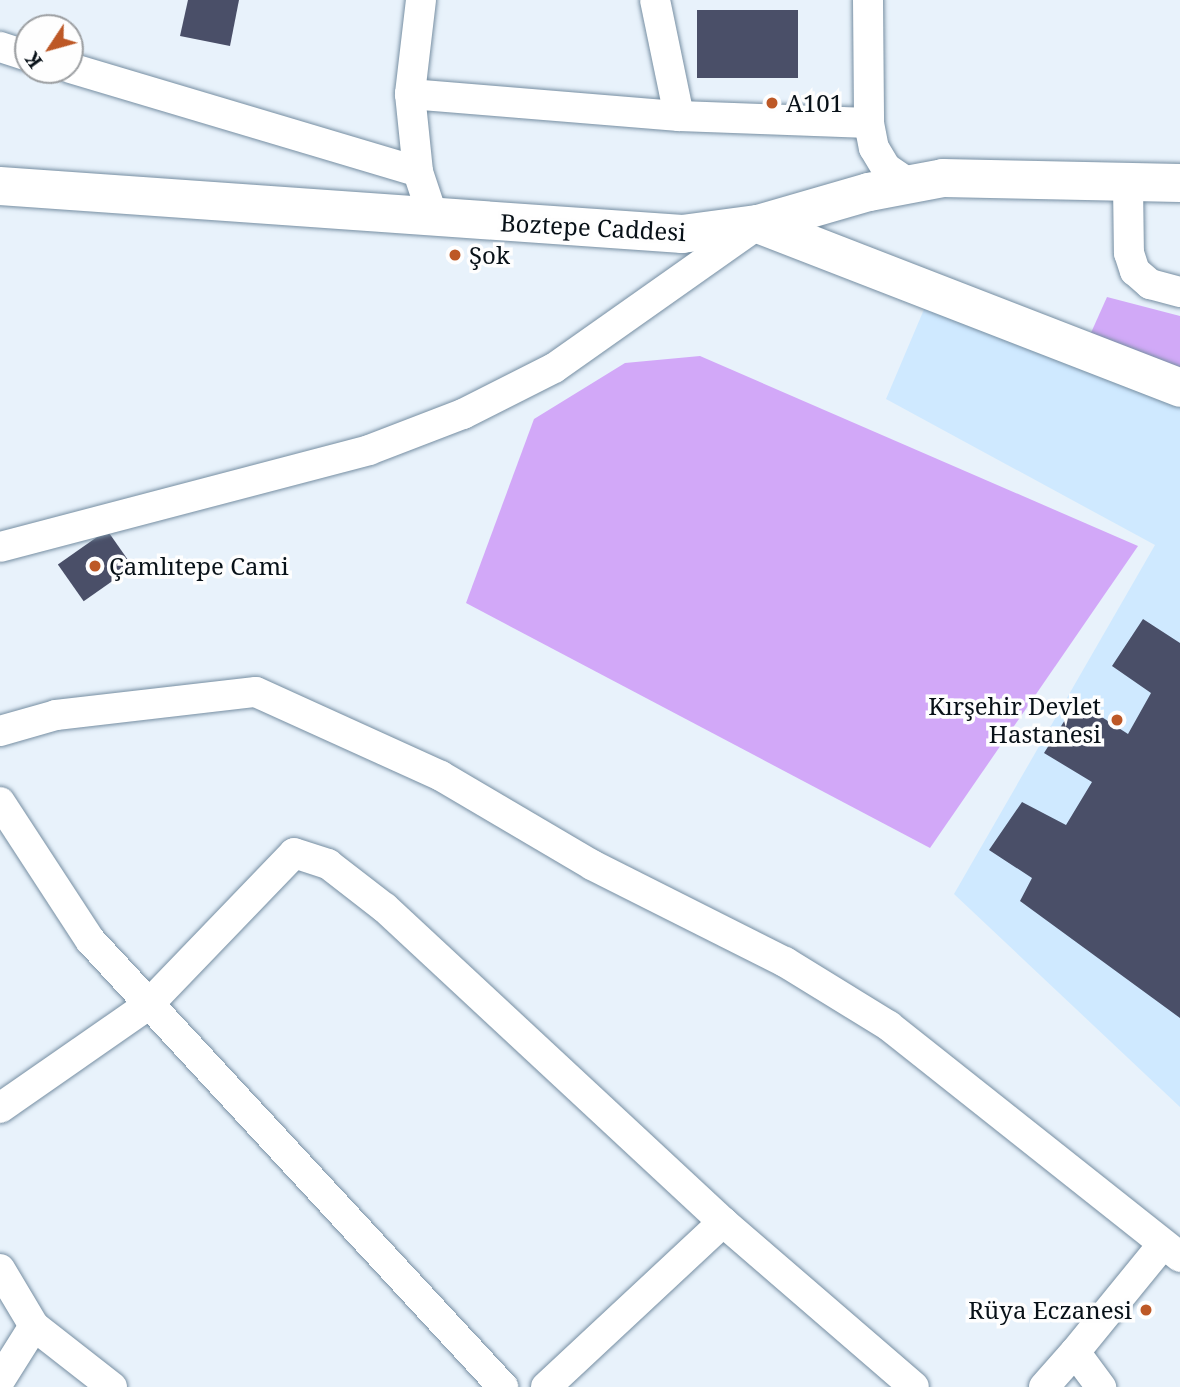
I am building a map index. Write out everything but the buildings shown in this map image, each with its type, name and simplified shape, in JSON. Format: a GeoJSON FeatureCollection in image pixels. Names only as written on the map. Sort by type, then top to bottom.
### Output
{"type":"FeatureCollection","features":[{"type":"Feature","properties":{"kind":"main road","name":"Boztepe Caddesi"},"geometry":{"type":"LineString","coordinates":[[0,186],[682,233],[758,224],[908,183],[943,178],[1128,185],[1180,183]]}},
{"type":"Feature","properties":{"kind":"main road"},"geometry":{"type":"LineString","coordinates":[[758,224],[1180,388]]}},
{"type":"Feature","properties":{"kind":"street"},"geometry":{"type":"LineString","coordinates":[[421,0],[410,94],[418,172],[433,217]]}},
{"type":"Feature","properties":{"kind":"street"},"geometry":{"type":"LineString","coordinates":[[655,0],[679,116]]}},
{"type":"Feature","properties":{"kind":"street"},"geometry":{"type":"LineString","coordinates":[[868,0],[869,123],[874,148],[886,168],[908,183]]}},
{"type":"Feature","properties":{"kind":"street"},"geometry":{"type":"LineString","coordinates":[[84,72],[418,172]]}},
{"type":"Feature","properties":{"kind":"street"},"geometry":{"type":"LineString","coordinates":[[410,94],[679,116],[869,123]]}},
{"type":"Feature","properties":{"kind":"street"},"geometry":{"type":"LineString","coordinates":[[1128,185],[1129,253],[1135,271],[1150,284],[1180,292]]}},
{"type":"Feature","properties":{"kind":"street"},"geometry":{"type":"LineString","coordinates":[[0,547],[155,503],[369,450],[463,414],[554,368],[758,224]]}},
{"type":"Feature","properties":{"kind":"street"},"geometry":{"type":"LineString","coordinates":[[0,533],[62,531]]}},
{"type":"Feature","properties":{"kind":"street"},"geometry":{"type":"LineString","coordinates":[[0,731],[56,715],[256,692],[441,776],[592,865],[785,962],[889,1026],[1172,1250],[1044,1387]]}},
{"type":"Feature","properties":{"kind":"street"},"geometry":{"type":"LineString","coordinates":[[0,802],[90,940],[147,1006],[503,1387]]}},
{"type":"Feature","properties":{"kind":"street"},"geometry":{"type":"LineString","coordinates":[[0,1108],[147,1006],[294,853],[328,863],[386,908],[723,1222],[914,1387]]}},
{"type":"Feature","properties":{"kind":"street"},"geometry":{"type":"LineString","coordinates":[[546,1387],[723,1222]]}},
{"type":"Feature","properties":{"kind":"street"},"geometry":{"type":"LineString","coordinates":[[0,1269],[34,1326],[111,1387]]}},
{"type":"Feature","properties":{"kind":"street"},"geometry":{"type":"LineString","coordinates":[[0,1380],[34,1326]]}},
{"type":"Feature","properties":{"kind":"street"},"geometry":{"type":"LineString","coordinates":[[1075,1352],[1101,1387]]}},
{"type":"Feature","properties":{"kind":"shaded area"},"geometry":{"type":"Polygon","coordinates":[[[1107,297],[1180,316],[1180,369],[1090,335],[1107,297]]]}},
{"type":"Feature","properties":{"kind":"shaded area","name":"Kırşehir Devlet Hastanesi"},"geometry":{"type":"Polygon","coordinates":[[[925,307],[1180,405],[1180,1107],[954,894],[1155,545],[886,399],[925,307]]]}},
{"type":"Feature","properties":{"kind":"shaded area"},"geometry":{"type":"Polygon","coordinates":[[[700,356],[1138,546],[930,848],[466,603],[534,419],[625,363],[700,356]]]}},
{"type":"Feature","properties":{"kind":"place","name":"A101"},"geometry":{"type":"Point","coordinates":[772,103]}},
{"type":"Feature","properties":{"kind":"place","name":"Şok"},"geometry":{"type":"Point","coordinates":[455,255]}},
{"type":"Feature","properties":{"kind":"place","name":"Çamlıtepe Cami"},"geometry":{"type":"Point","coordinates":[95,566]}},
{"type":"Feature","properties":{"kind":"place","name":"Kırşehir Devlet Hastanesi"},"geometry":{"type":"Point","coordinates":[1117,720]}},
{"type":"Feature","properties":{"kind":"place","name":"Rüya Eczanesi"},"geometry":{"type":"Point","coordinates":[1146,1310]}}]}
